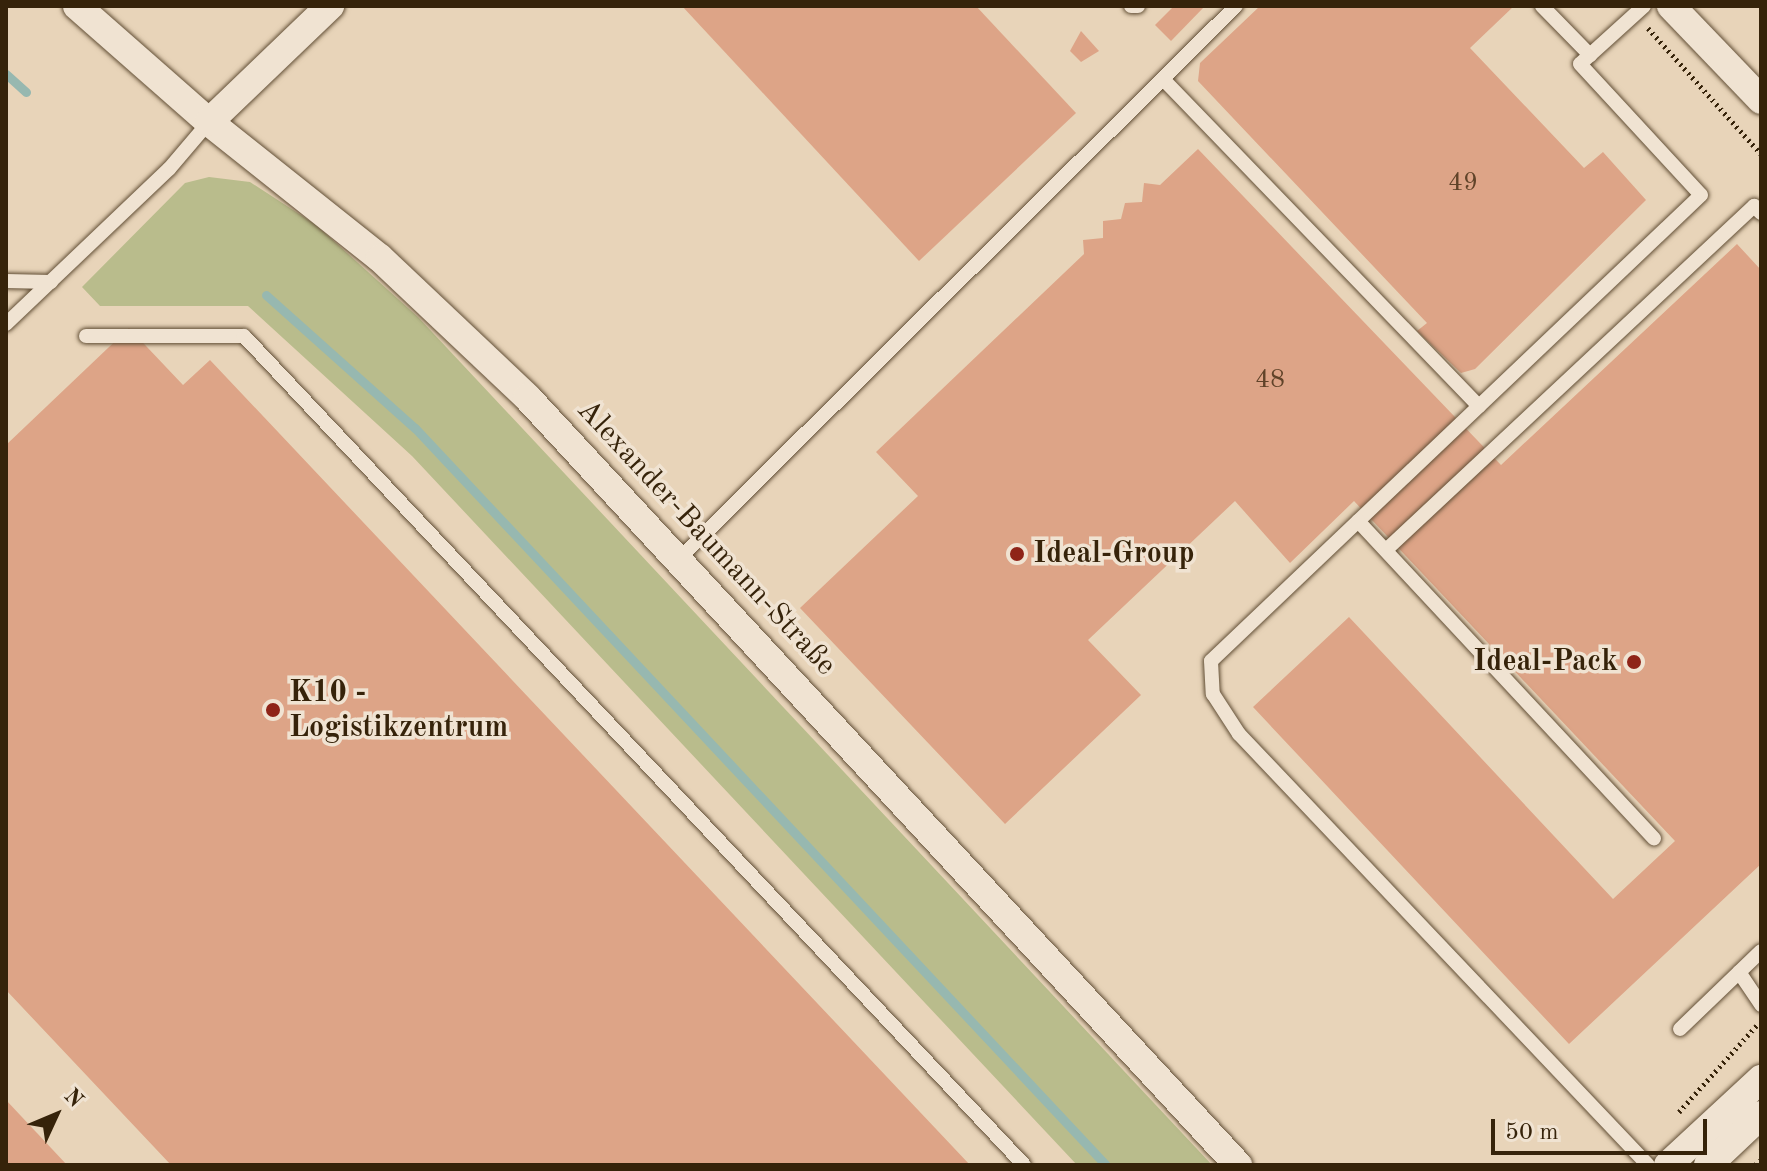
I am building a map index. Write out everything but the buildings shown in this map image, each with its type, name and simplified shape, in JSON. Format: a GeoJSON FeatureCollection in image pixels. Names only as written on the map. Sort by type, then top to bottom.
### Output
{"type":"FeatureCollection","features":[{"type":"Feature","properties":{"kind":"street","name":"Alexander-Baumann-Straße"},"geometry":{"type":"LineString","coordinates":[[77,6],[209,122],[380,258],[527,397],[680,558],[1238,1165]]}},
{"type":"Feature","properties":{"kind":"street"},"geometry":{"type":"LineString","coordinates":[[209,122],[330,6]]}},
{"type":"Feature","properties":{"kind":"street"},"geometry":{"type":"LineString","coordinates":[[1671,6],[1761,100]]}},
{"type":"Feature","properties":{"kind":"street"},"geometry":{"type":"LineString","coordinates":[[1668,1165],[1761,1079]]}},
{"type":"Feature","properties":{"kind":"street"},"geometry":{"type":"LineString","coordinates":[[1708,1165],[1761,1115]]}},
{"type":"Feature","properties":{"kind":"lane"},"geometry":{"type":"LineString","coordinates":[[1131,6],[1138,6]]}},
{"type":"Feature","properties":{"kind":"lane"},"geometry":{"type":"LineString","coordinates":[[680,558],[1236,6]]}},
{"type":"Feature","properties":{"kind":"lane"},"geometry":{"type":"LineString","coordinates":[[1542,6],[1590,55]]}},
{"type":"Feature","properties":{"kind":"lane"},"geometry":{"type":"LineString","coordinates":[[1640,10],[1580,64],[1701,195],[1211,661],[1213,694],[1239,734],[1648,1165]]}},
{"type":"Feature","properties":{"kind":"lane"},"geometry":{"type":"LineString","coordinates":[[1163,79],[1479,406]]}},
{"type":"Feature","properties":{"kind":"lane"},"geometry":{"type":"LineString","coordinates":[[6,324],[169,169],[209,122]]}},
{"type":"Feature","properties":{"kind":"lane"},"geometry":{"type":"LineString","coordinates":[[1386,550],[1754,206],[1761,213]]}},
{"type":"Feature","properties":{"kind":"lane"},"geometry":{"type":"LineString","coordinates":[[6,281],[51,282]]}},
{"type":"Feature","properties":{"kind":"lane"},"geometry":{"type":"LineString","coordinates":[[86,336],[244,336],[1024,1165]]}},
{"type":"Feature","properties":{"kind":"lane"},"geometry":{"type":"LineString","coordinates":[[1358,521],[1654,838]]}},
{"type":"Feature","properties":{"kind":"lane"},"geometry":{"type":"LineString","coordinates":[[1680,1029],[1761,951]]}},
{"type":"Feature","properties":{"kind":"lane"},"geometry":{"type":"LineString","coordinates":[[1739,972],[1761,1005]]}},
{"type":"Feature","properties":{"kind":"path"},"geometry":{"type":"LineString","coordinates":[[1640,10],[1761,154]]}},
{"type":"Feature","properties":{"kind":"path"},"geometry":{"type":"LineString","coordinates":[[1636,1152],[1668,1125],[1761,1020]]}},
{"type":"Feature","properties":{"kind":"path"},"geometry":{"type":"LineString","coordinates":[[1755,1165],[1761,1160]]}},
{"type":"Feature","properties":{"kind":"green space"},"geometry":{"type":"Polygon","coordinates":[[[209,177],[250,182],[316,225],[418,317],[1212,1165],[1077,1165],[412,456],[248,306],[100,306],[82,287],[185,183],[209,177]]]}},
{"type":"Feature","properties":{"kind":"waterway"},"geometry":{"type":"LineString","coordinates":[[6,74],[26,92]]}},
{"type":"Feature","properties":{"kind":"waterway"},"geometry":{"type":"LineString","coordinates":[[266,295],[415,428],[1106,1165]]}},
{"type":"Feature","properties":{"kind":"place","name":"Ideal-Group"},"geometry":{"type":"Point","coordinates":[1017,554]}},
{"type":"Feature","properties":{"kind":"place","name":"Ideal-Pack"},"geometry":{"type":"Point","coordinates":[1634,662]}},
{"type":"Feature","properties":{"kind":"place","name":"K10 - Logistikzentrum"},"geometry":{"type":"Point","coordinates":[273,710]}}]}
